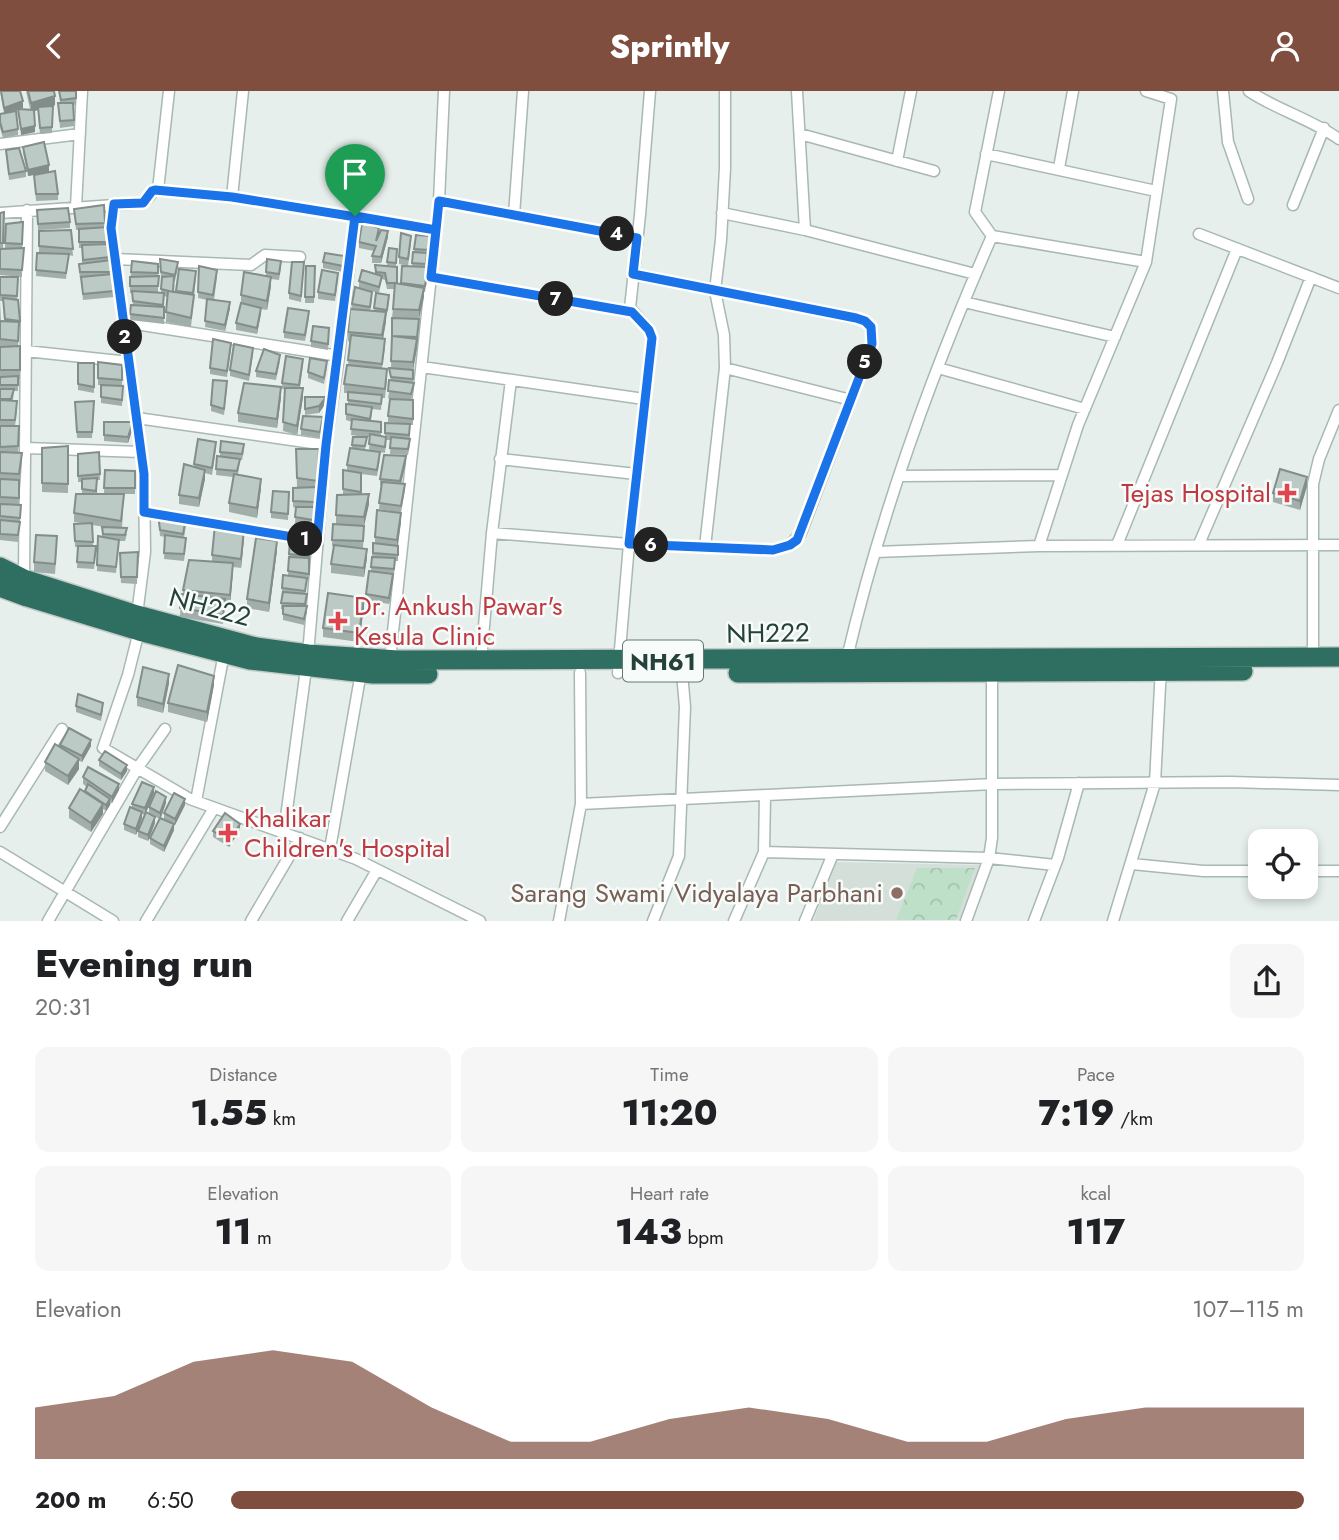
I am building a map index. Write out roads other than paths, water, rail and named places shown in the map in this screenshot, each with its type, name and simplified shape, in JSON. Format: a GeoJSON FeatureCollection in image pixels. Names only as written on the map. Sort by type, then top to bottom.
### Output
{"type":"FeatureCollection","features":[{"type":"Feature","properties":{"kind":"highway","name":"NH222"},"geometry":{"type":"LineString","coordinates":[[0,569],[138,623],[250,660],[481,661],[619,667],[682,673],[992,672],[1339,657]]}},
{"type":"Feature","properties":{"kind":"highway","name":"NH222"},"geometry":{"type":"LineString","coordinates":[[0,587],[27,597],[361,672],[580,673],[619,667],[847,658],[1339,670]]}},
{"type":"Feature","properties":{"kind":"street"},"geometry":{"type":"LineString","coordinates":[[76,207],[82,91]]}},
{"type":"Feature","properties":{"kind":"street"},"geometry":{"type":"LineString","coordinates":[[158,191],[169,91]]}},
{"type":"Feature","properties":{"kind":"street"},"geometry":{"type":"LineString","coordinates":[[232,197],[243,91]]}},
{"type":"Feature","properties":{"kind":"street"},"geometry":{"type":"LineString","coordinates":[[390,660],[439,201],[444,91]]}},
{"type":"Feature","properties":{"kind":"street"},"geometry":{"type":"LineString","coordinates":[[514,215],[523,91]]}},
{"type":"Feature","properties":{"kind":"street"},"geometry":{"type":"LineString","coordinates":[[619,667],[636,474],[652,338],[649,330],[632,312],[630,303],[650,91]]}},
{"type":"Feature","properties":{"kind":"street"},"geometry":{"type":"LineString","coordinates":[[705,547],[725,368],[724,335],[715,291],[722,213],[725,91]]}},
{"type":"Feature","properties":{"kind":"street"},"geometry":{"type":"LineString","coordinates":[[797,91],[806,230]]}},
{"type":"Feature","properties":{"kind":"street"},"geometry":{"type":"LineString","coordinates":[[897,161],[911,91]]}},
{"type":"Feature","properties":{"kind":"street"},"geometry":{"type":"LineString","coordinates":[[999,91],[975,212],[992,236],[1146,262]]}},
{"type":"Feature","properties":{"kind":"street"},"geometry":{"type":"LineString","coordinates":[[1059,168],[1073,91]]}},
{"type":"Feature","properties":{"kind":"street"},"geometry":{"type":"LineString","coordinates":[[1039,546],[1085,409],[1146,262],[1171,99],[1146,91]]}},
{"type":"Feature","properties":{"kind":"street"},"geometry":{"type":"LineString","coordinates":[[1223,91],[1228,142],[1248,199]]}},
{"type":"Feature","properties":{"kind":"street"},"geometry":{"type":"LineString","coordinates":[[1249,91],[1263,101],[1324,128],[1339,139]]}},
{"type":"Feature","properties":{"kind":"street"},"geometry":{"type":"LineString","coordinates":[[1293,205],[1324,128]]}},
{"type":"Feature","properties":{"kind":"street"},"geometry":{"type":"LineString","coordinates":[[0,144],[80,134]]}},
{"type":"Feature","properties":{"kind":"street"},"geometry":{"type":"LineString","coordinates":[[800,134],[934,171]]}},
{"type":"Feature","properties":{"kind":"street"},"geometry":{"type":"LineString","coordinates":[[986,155],[1059,168],[1156,191]]}},
{"type":"Feature","properties":{"kind":"street"},"geometry":{"type":"LineString","coordinates":[[0,213],[143,203],[152,191],[158,191],[232,197],[436,230]]}},
{"type":"Feature","properties":{"kind":"street"},"geometry":{"type":"LineString","coordinates":[[439,201],[637,238]]}},
{"type":"Feature","properties":{"kind":"street"},"geometry":{"type":"LineString","coordinates":[[114,204],[111,228],[144,474],[145,552],[138,623],[128,675],[103,748],[196,801],[330,849],[377,870],[459,916],[480,921]]}},
{"type":"Feature","properties":{"kind":"street"},"geometry":{"type":"LineString","coordinates":[[24,579],[27,210]]}},
{"type":"Feature","properties":{"kind":"street"},"geometry":{"type":"LineString","coordinates":[[722,213],[806,230],[975,274]]}},
{"type":"Feature","properties":{"kind":"street"},"geometry":{"type":"LineString","coordinates":[[284,832],[307,661],[326,445],[355,216]]}},
{"type":"Feature","properties":{"kind":"street"},"geometry":{"type":"LineString","coordinates":[[1199,234],[1339,288]]}},
{"type":"Feature","properties":{"kind":"street"},"geometry":{"type":"LineString","coordinates":[[847,658],[865,582],[899,476],[938,368],[992,236]]}},
{"type":"Feature","properties":{"kind":"street"},"geometry":{"type":"LineString","coordinates":[[1116,545],[1237,249]]}},
{"type":"Feature","properties":{"kind":"street"},"geometry":{"type":"LineString","coordinates":[[115,259],[251,265],[265,255],[300,257]]}},
{"type":"Feature","properties":{"kind":"street"},"geometry":{"type":"LineString","coordinates":[[492,533],[629,544],[773,550],[797,540],[872,344],[871,327],[865,321],[633,274]]}},
{"type":"Feature","properties":{"kind":"street"},"geometry":{"type":"LineString","coordinates":[[431,277],[632,312]]}},
{"type":"Feature","properties":{"kind":"street"},"geometry":{"type":"LineString","coordinates":[[1199,544],[1311,277]]}},
{"type":"Feature","properties":{"kind":"street"},"geometry":{"type":"LineString","coordinates":[[964,302],[1115,337]]}},
{"type":"Feature","properties":{"kind":"street"},"geometry":{"type":"LineString","coordinates":[[123,322],[339,356]]}},
{"type":"Feature","properties":{"kind":"street"},"geometry":{"type":"LineString","coordinates":[[26,351],[129,362]]}},
{"type":"Feature","properties":{"kind":"street"},"geometry":{"type":"LineString","coordinates":[[422,367],[644,399]]}},
{"type":"Feature","properties":{"kind":"street"},"geometry":{"type":"LineString","coordinates":[[725,368],[851,400]]}},
{"type":"Feature","properties":{"kind":"street"},"geometry":{"type":"LineString","coordinates":[[938,368],[1085,409]]}},
{"type":"Feature","properties":{"kind":"street"},"geometry":{"type":"LineString","coordinates":[[481,661],[492,533],[511,380]]}},
{"type":"Feature","properties":{"kind":"street"},"geometry":{"type":"LineString","coordinates":[[1313,657],[1315,472],[1339,410]]}},
{"type":"Feature","properties":{"kind":"street"},"geometry":{"type":"LineString","coordinates":[[136,418],[326,445]]}},
{"type":"Feature","properties":{"kind":"street"},"geometry":{"type":"LineString","coordinates":[[26,449],[141,452]]}},
{"type":"Feature","properties":{"kind":"street"},"geometry":{"type":"LineString","coordinates":[[500,459],[636,474]]}},
{"type":"Feature","properties":{"kind":"street"},"geometry":{"type":"LineString","coordinates":[[899,476],[1062,475]]}},
{"type":"Feature","properties":{"kind":"street"},"geometry":{"type":"LineString","coordinates":[[144,512],[317,541]]}},
{"type":"Feature","properties":{"kind":"street"},"geometry":{"type":"LineString","coordinates":[[875,552],[1039,546],[1339,545]]}},
{"type":"Feature","properties":{"kind":"street"},"geometry":{"type":"LineString","coordinates":[[196,801],[224,653]]}},
{"type":"Feature","properties":{"kind":"street"},"geometry":{"type":"LineString","coordinates":[[1114,921],[1155,783],[1161,664]]}},
{"type":"Feature","properties":{"kind":"street"},"geometry":{"type":"LineString","coordinates":[[330,849],[361,672]]}},
{"type":"Feature","properties":{"kind":"street"},"geometry":{"type":"LineString","coordinates":[[966,921],[989,858],[992,838],[992,672]]}},
{"type":"Feature","properties":{"kind":"street"},"geometry":{"type":"LineString","coordinates":[[559,921],[581,804],[580,673]]}},
{"type":"Feature","properties":{"kind":"street"},"geometry":{"type":"LineString","coordinates":[[653,921],[679,856],[685,706],[682,673]]}},
{"type":"Feature","properties":{"kind":"street"},"geometry":{"type":"LineString","coordinates":[[0,827],[62,729]]}},
{"type":"Feature","properties":{"kind":"street"},"geometry":{"type":"LineString","coordinates":[[48,921],[164,729]]}},
{"type":"Feature","properties":{"kind":"street"},"geometry":{"type":"LineString","coordinates":[[1034,921],[1055,865],[1079,783]]}},
{"type":"Feature","properties":{"kind":"street"},"geometry":{"type":"LineString","coordinates":[[581,804],[993,784],[1339,785]]}},
{"type":"Feature","properties":{"kind":"street"},"geometry":{"type":"LineString","coordinates":[[734,921],[764,852],[765,796]]}},
{"type":"Feature","properties":{"kind":"street"},"geometry":{"type":"LineString","coordinates":[[146,921],[214,808]]}},
{"type":"Feature","properties":{"kind":"street"},"geometry":{"type":"LineString","coordinates":[[251,921],[300,838]]}},
{"type":"Feature","properties":{"kind":"street"},"geometry":{"type":"LineString","coordinates":[[0,852],[113,921]]}},
{"type":"Feature","properties":{"kind":"street"},"geometry":{"type":"LineString","coordinates":[[764,852],[989,858],[1055,865]]}},
{"type":"Feature","properties":{"kind":"street"},"geometry":{"type":"LineString","coordinates":[[805,921],[833,854]]}},
{"type":"Feature","properties":{"kind":"street"},"geometry":{"type":"LineString","coordinates":[[1132,864],[1203,871],[1248,871]]}},
{"type":"Feature","properties":{"kind":"street"},"geometry":{"type":"LineString","coordinates":[[346,921],[377,870]]}},
{"type":"Feature","properties":{"kind":"street"},"geometry":{"type":"LineString","coordinates":[[1318,871],[1339,871]]}},
{"type":"Feature","properties":{"kind":"place","name":"Tejas Hospital"},"geometry":{"type":"Point","coordinates":[1287,493]}},
{"type":"Feature","properties":{"kind":"place","name":"Dr. Ankush Pawar's Kesula Clinic"},"geometry":{"type":"Point","coordinates":[338,621]}},
{"type":"Feature","properties":{"kind":"place","name":"Khalikar Children's Hospital"},"geometry":{"type":"Point","coordinates":[228,833]}},
{"type":"Feature","properties":{"kind":"place","name":"Sarang Swami Vidyalaya Parbhani"},"geometry":{"type":"Point","coordinates":[897,893]}}]}
